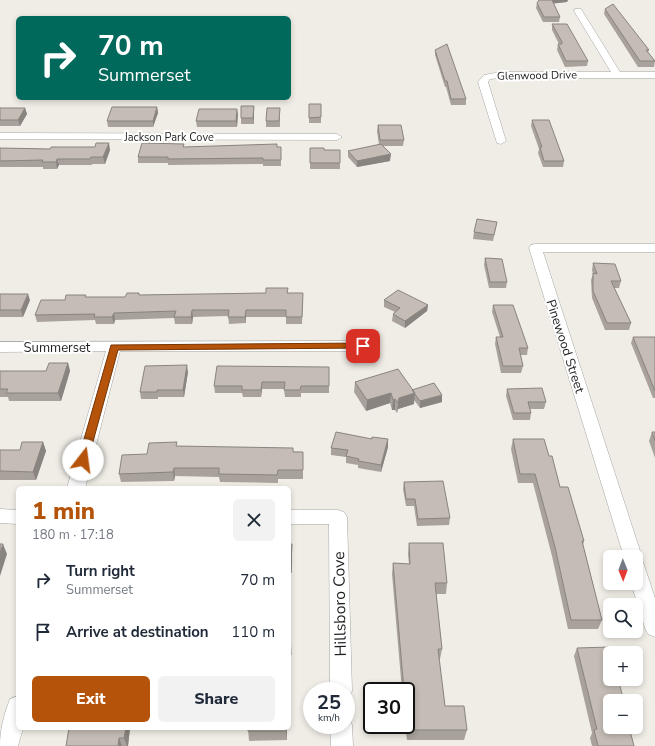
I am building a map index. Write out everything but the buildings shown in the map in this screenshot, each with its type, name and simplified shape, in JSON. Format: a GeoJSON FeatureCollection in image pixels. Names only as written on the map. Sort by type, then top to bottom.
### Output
{"type":"FeatureCollection","features":[{"type":"Feature","properties":{"kind":"street"},"geometry":{"type":"LineString","coordinates":[[578,11],[617,75]]}},
{"type":"Feature","properties":{"kind":"street","name":"Glenwood Drive"},"geometry":{"type":"LineString","coordinates":[[501,141],[483,82],[485,78],[501,75],[655,75]]}},
{"type":"Feature","properties":{"kind":"street","name":"Jackson Park Cove"},"geometry":{"type":"LineString","coordinates":[[0,136],[337,137]]}},
{"type":"Feature","properties":{"kind":"street","name":"Pinewood Street"},"geometry":{"type":"LineString","coordinates":[[631,550],[535,248],[655,248]]}},
{"type":"Feature","properties":{"kind":"street","name":"Summerset"},"geometry":{"type":"LineString","coordinates":[[0,347],[363,346]]}},
{"type":"Feature","properties":{"kind":"street"},"geometry":{"type":"LineString","coordinates":[[77,486],[114,347]]}},
{"type":"Feature","properties":{"kind":"street"},"geometry":{"type":"LineString","coordinates":[[0,516],[16,516]]}},
{"type":"Feature","properties":{"kind":"street","name":"Hillsboro Cove"},"geometry":{"type":"LineString","coordinates":[[291,517],[338,517],[341,682]]}},
{"type":"Feature","properties":{"kind":"street"},"geometry":{"type":"LineString","coordinates":[[643,590],[655,628]]}},
{"type":"Feature","properties":{"kind":"street"},"geometry":{"type":"LineString","coordinates":[[7,746],[16,713]]}},
{"type":"Feature","properties":{"kind":"street"},"geometry":{"type":"LineString","coordinates":[[341,734],[342,746]]}},
{"type":"Feature","properties":{"kind":"route"},"geometry":{"type":"LineString","coordinates":[[83,460],[114,347],[363,346]]}}]}
